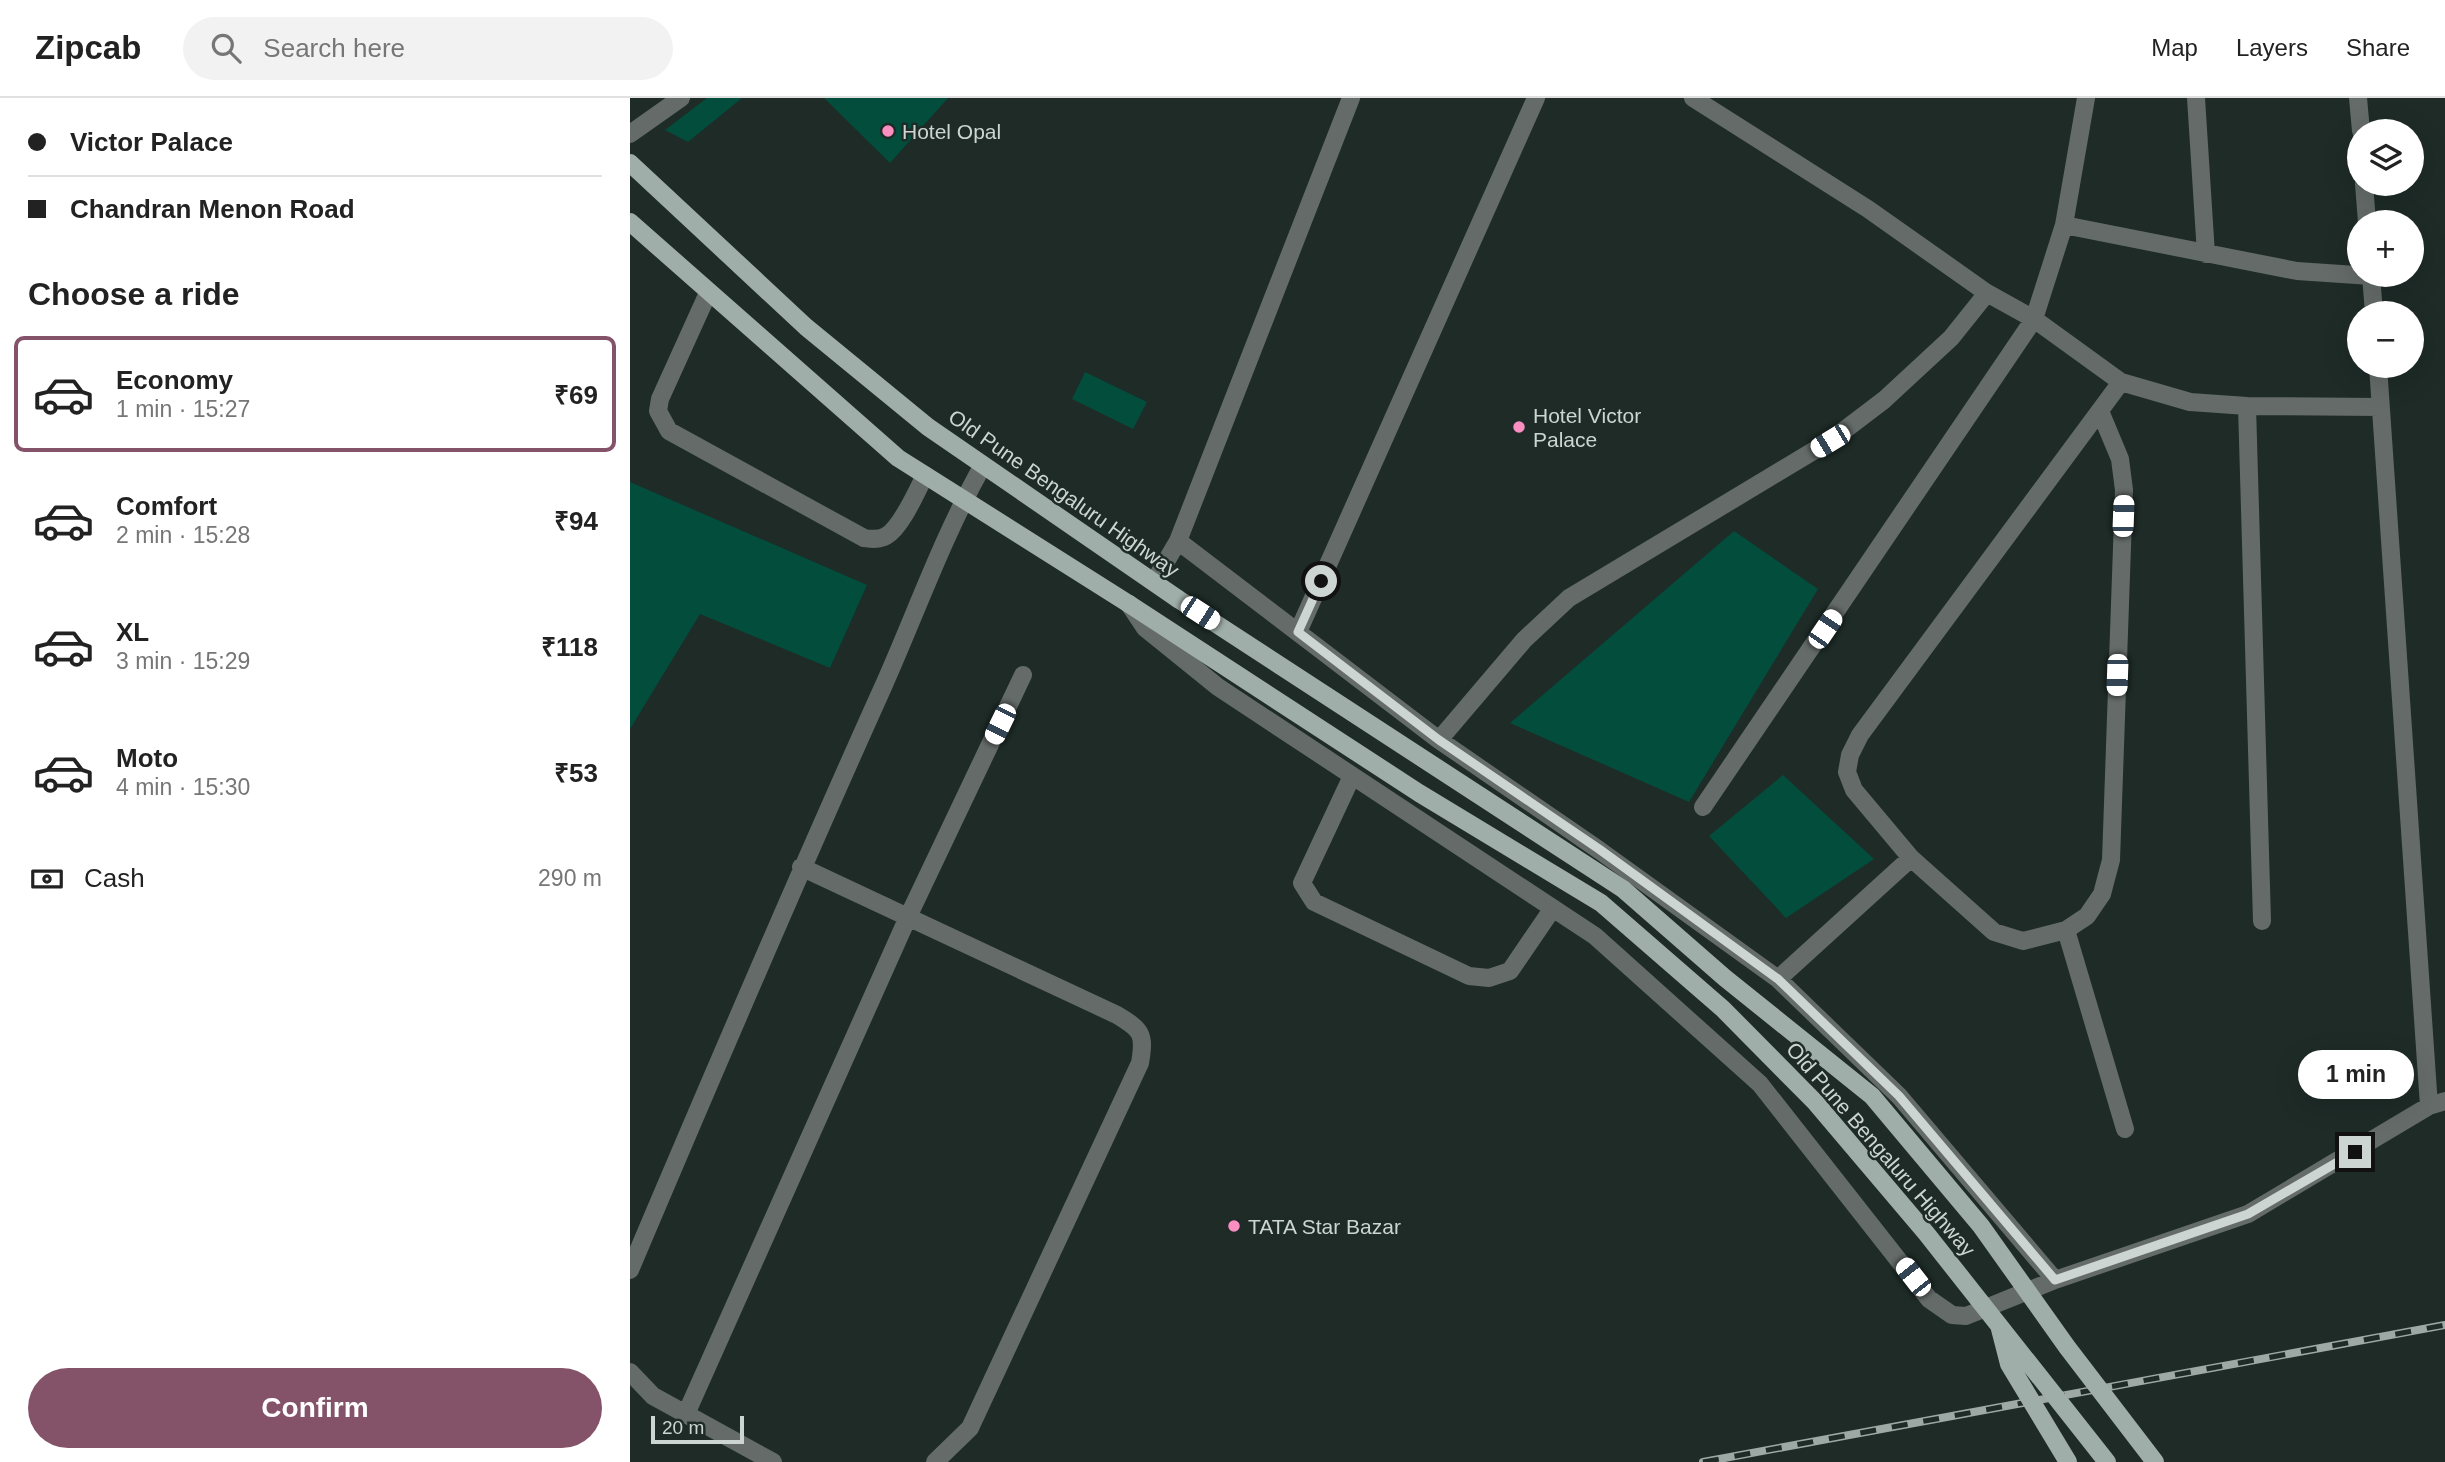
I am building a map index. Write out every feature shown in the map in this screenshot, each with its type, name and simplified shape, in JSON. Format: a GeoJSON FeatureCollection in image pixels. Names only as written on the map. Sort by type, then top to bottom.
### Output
{"type":"FeatureCollection","features":[{"type":"Feature","properties":{"kind":"main road","name":"Old Pune Bengaluru Highway"},"geometry":{"type":"LineString","coordinates":[[630,163],[806,327],[928,427],[1178,599],[1623,889],[1725,978],[1872,1096],[1981,1226],[2067,1347],[2155,1462]]}},
{"type":"Feature","properties":{"kind":"main road","name":"Old Pune Bengaluru Highway"},"geometry":{"type":"LineString","coordinates":[[630,222],[898,458],[1129,604],[1419,793],[1601,903],[1723,1009],[1815,1102],[1998,1321],[2107,1462]]}},
{"type":"Feature","properties":{"kind":"main road"},"geometry":{"type":"LineString","coordinates":[[1998,1321],[2009,1364],[2068,1462]]}},
{"type":"Feature","properties":{"kind":"street"},"geometry":{"type":"LineString","coordinates":[[630,134],[681,98]]}},
{"type":"Feature","properties":{"kind":"street"},"geometry":{"type":"LineString","coordinates":[[1154,582],[1178,541],[1351,98]]}},
{"type":"Feature","properties":{"kind":"street"},"geometry":{"type":"LineString","coordinates":[[1298,632],[1536,98]]}},
{"type":"Feature","properties":{"kind":"street"},"geometry":{"type":"LineString","coordinates":[[1693,98],[1868,209],[1987,293],[2034,320],[2120,382],[2190,402],[2247,407],[2380,407]]}},
{"type":"Feature","properties":{"kind":"street"},"geometry":{"type":"LineString","coordinates":[[1703,807],[2034,320],[2064,225],[2086,98]]}},
{"type":"Feature","properties":{"kind":"street"},"geometry":{"type":"LineString","coordinates":[[2196,98],[2206,254]]}},
{"type":"Feature","properties":{"kind":"street"},"geometry":{"type":"LineString","coordinates":[[2358,98],[2360,119]]}},
{"type":"Feature","properties":{"kind":"street"},"geometry":{"type":"LineString","coordinates":[[2064,225],[2297,271],[2347,274]]}},
{"type":"Feature","properties":{"kind":"street"},"geometry":{"type":"LineString","coordinates":[[708,293],[660,399],[658,411],[669,431],[864,538],[878,539],[888,535],[896,527],[925,475]]}},
{"type":"Feature","properties":{"kind":"street"},"geometry":{"type":"LineString","coordinates":[[1439,740],[1524,640],[1569,598],[1830,441],[1884,400],[1951,338],[1987,293]]}},
{"type":"Feature","properties":{"kind":"street"},"geometry":{"type":"LineString","coordinates":[[1129,604],[1145,628],[1218,687],[1595,936],[1760,1084],[1930,1299],[1952,1315],[1966,1316],[2055,1280],[2248,1214],[2437,1104],[2379,378]]}},
{"type":"Feature","properties":{"kind":"street"},"geometry":{"type":"LineString","coordinates":[[2100,411],[2120,459],[2123,490],[2110,860],[2102,894],[2087,916],[2066,930],[2023,941],[1994,932],[1911,858],[1854,790],[1847,772],[1850,755],[1860,735],[2120,382]]}},
{"type":"Feature","properties":{"kind":"street"},"geometry":{"type":"LineString","coordinates":[[2247,407],[2262,921]]}},
{"type":"Feature","properties":{"kind":"street"},"geometry":{"type":"LineString","coordinates":[[630,1270],[801,867],[963,500],[983,465]]}},
{"type":"Feature","properties":{"kind":"street"},"geometry":{"type":"LineString","coordinates":[[1178,541],[1439,740],[1599,849],[1778,979],[1899,1096],[2055,1280]]}},
{"type":"Feature","properties":{"kind":"street"},"geometry":{"type":"LineString","coordinates":[[686,1414],[908,917],[1023,675]]}},
{"type":"Feature","properties":{"kind":"street"},"geometry":{"type":"LineString","coordinates":[[1352,775],[1302,883],[1314,902],[1469,976],[1489,978],[1510,971],[1553,908]]}},
{"type":"Feature","properties":{"kind":"street"},"geometry":{"type":"LineString","coordinates":[[1778,979],[1911,858]]}},
{"type":"Feature","properties":{"kind":"street"},"geometry":{"type":"LineString","coordinates":[[801,867],[1117,1015],[1137,1027],[1143,1042],[1140,1063],[970,1428],[935,1462]]}},
{"type":"Feature","properties":{"kind":"street"},"geometry":{"type":"LineString","coordinates":[[2066,930],[2124,1129]]}},
{"type":"Feature","properties":{"kind":"street"},"geometry":{"type":"LineString","coordinates":[[630,1372],[653,1396],[773,1462]]}},
{"type":"Feature","properties":{"kind":"building"},"geometry":{"type":"Polygon","coordinates":[[[707,98],[742,98],[688,142],[665,130],[707,98]]]}},
{"type":"Feature","properties":{"kind":"building","name":"Hotel Opal"},"geometry":{"type":"Polygon","coordinates":[[[824,98],[948,98],[890,163],[824,98]]]}},
{"type":"Feature","properties":{"kind":"building"},"geometry":{"type":"Polygon","coordinates":[[[1085,372],[1147,402],[1133,429],[1072,399],[1085,372]]]}},
{"type":"Feature","properties":{"kind":"building"},"geometry":{"type":"Polygon","coordinates":[[[630,482],[867,585],[830,668],[700,614],[630,729],[630,482]]]}},
{"type":"Feature","properties":{"kind":"building"},"geometry":{"type":"Polygon","coordinates":[[[1734,531],[1818,589],[1689,802],[1510,723],[1734,531]]]}},
{"type":"Feature","properties":{"kind":"building"},"geometry":{"type":"Polygon","coordinates":[[[1783,775],[1874,859],[1786,918],[1709,836],[1783,775]]]}},
{"type":"Feature","properties":{"kind":"railway"},"geometry":{"type":"LineString","coordinates":[[1703,1462],[2445,1325]]}},
{"type":"Feature","properties":{"kind":"place","name":"Hotel Opal"},"geometry":{"type":"Point","coordinates":[888,131]}},
{"type":"Feature","properties":{"kind":"place","name":"Hotel Victor Palace"},"geometry":{"type":"Point","coordinates":[1519,427]}},
{"type":"Feature","properties":{"kind":"place","name":"TATA Star Bazar"},"geometry":{"type":"Point","coordinates":[1234,1226]}},
{"type":"Feature","properties":{"kind":"route"},"geometry":{"type":"LineString","coordinates":[[1321,581],[1298,632],[1439,740],[1599,849],[1778,979],[1899,1096],[2055,1280],[2248,1214],[2355,1152]]}}]}
